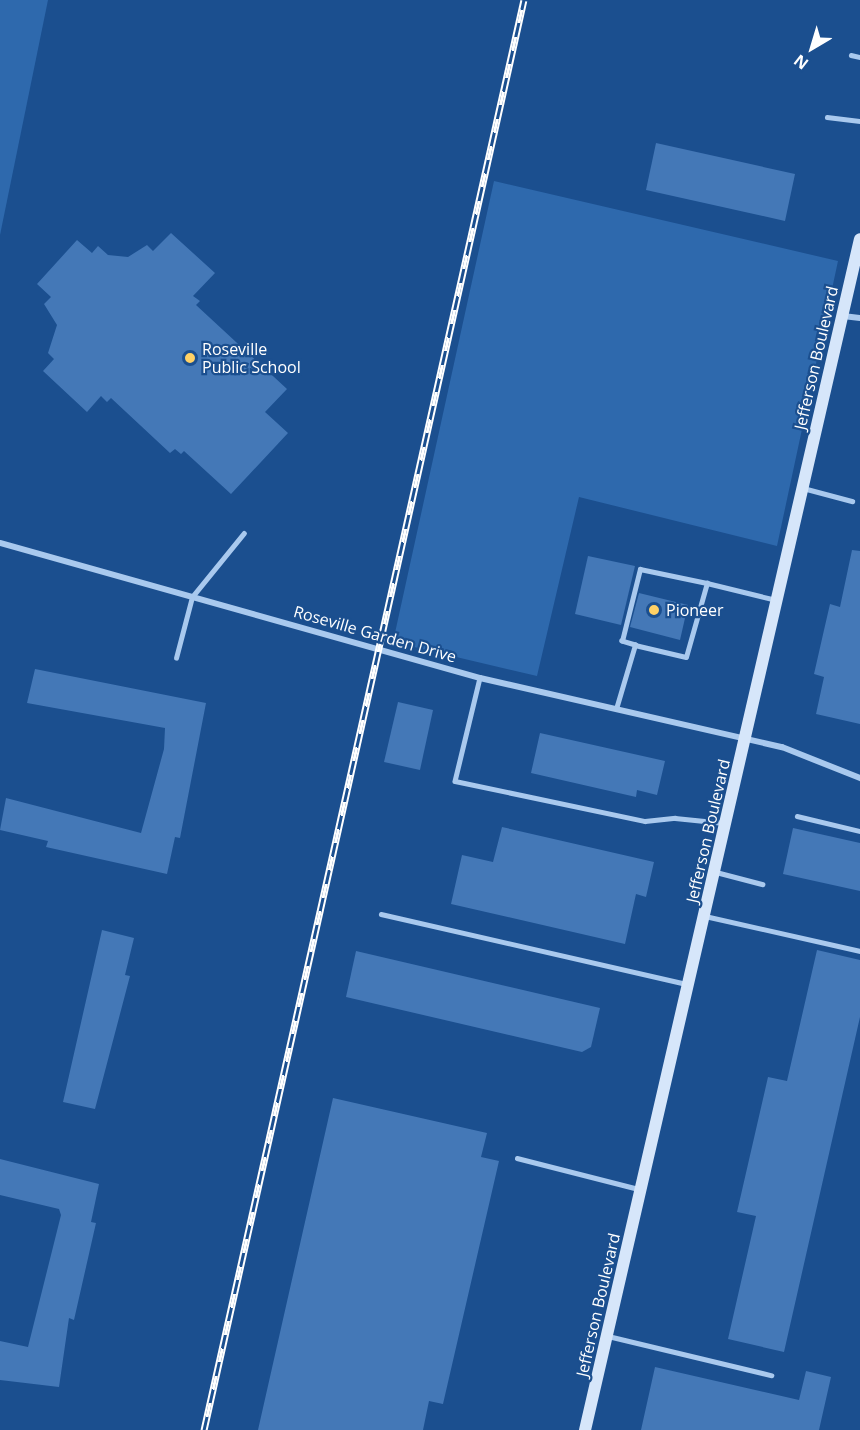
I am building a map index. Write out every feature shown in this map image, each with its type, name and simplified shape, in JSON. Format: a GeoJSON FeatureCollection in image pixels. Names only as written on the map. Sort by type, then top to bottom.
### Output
{"type":"FeatureCollection","features":[{"type":"Feature","properties":{"kind":"street","name":"Jefferson Boulevard"},"geometry":{"type":"LineString","coordinates":[[585,1430],[727,824],[860,239]]}},
{"type":"Feature","properties":{"kind":"street"},"geometry":{"type":"LineString","coordinates":[[843,316],[860,318]]}},
{"type":"Feature","properties":{"kind":"street"},"geometry":{"type":"LineString","coordinates":[[0,552],[1,543]]}},
{"type":"Feature","properties":{"kind":"street","name":"Roseville Garden Drive"},"geometry":{"type":"LineString","coordinates":[[1,543],[480,678],[782,747],[860,778]]}},
{"type":"Feature","properties":{"kind":"lane"},"geometry":{"type":"LineString","coordinates":[[851,55],[860,57]]}},
{"type":"Feature","properties":{"kind":"lane"},"geometry":{"type":"LineString","coordinates":[[827,117],[860,121]]}},
{"type":"Feature","properties":{"kind":"lane"},"geometry":{"type":"LineString","coordinates":[[803,489],[852,501]]}},
{"type":"Feature","properties":{"kind":"lane"},"geometry":{"type":"LineString","coordinates":[[176,658],[192,597],[244,533]]}},
{"type":"Feature","properties":{"kind":"lane"},"geometry":{"type":"LineString","coordinates":[[707,583],[686,657],[622,641],[640,569],[707,583],[778,601]]}},
{"type":"Feature","properties":{"kind":"lane"},"geometry":{"type":"LineString","coordinates":[[616,709],[635,645]]}},
{"type":"Feature","properties":{"kind":"lane"},"geometry":{"type":"LineString","coordinates":[[480,678],[455,781],[645,821],[675,818],[727,824]]}},
{"type":"Feature","properties":{"kind":"lane"},"geometry":{"type":"LineString","coordinates":[[797,816],[860,831]]}},
{"type":"Feature","properties":{"kind":"lane"},"geometry":{"type":"LineString","coordinates":[[715,872],[762,884]]}},
{"type":"Feature","properties":{"kind":"lane"},"geometry":{"type":"LineString","coordinates":[[381,914],[689,985]]}},
{"type":"Feature","properties":{"kind":"lane"},"geometry":{"type":"LineString","coordinates":[[705,916],[860,951]]}},
{"type":"Feature","properties":{"kind":"lane"},"geometry":{"type":"LineString","coordinates":[[517,1158],[642,1190]]}},
{"type":"Feature","properties":{"kind":"lane"},"geometry":{"type":"LineString","coordinates":[[608,1336],[771,1376]]}},
{"type":"Feature","properties":{"kind":"shaded area"},"geometry":{"type":"Polygon","coordinates":[[[0,0],[48,0],[0,235],[0,0]]]}},
{"type":"Feature","properties":{"kind":"shaded area"},"geometry":{"type":"Polygon","coordinates":[[[494,181],[838,261],[777,546],[579,497],[537,676],[393,642],[494,181]]]}},
{"type":"Feature","properties":{"kind":"building"},"geometry":{"type":"Polygon","coordinates":[[[656,143],[795,174],[785,221],[646,190],[656,143]]]}},
{"type":"Feature","properties":{"kind":"building"},"geometry":{"type":"Polygon","coordinates":[[[171,233],[215,273],[193,296],[200,301],[196,305],[287,389],[265,412],[288,433],[231,494],[184,451],[181,454],[175,449],[170,453],[111,398],[107,402],[101,396],[87,412],[43,371],[54,359],[48,353],[57,325],[44,304],[51,297],[37,284],[77,240],[92,253],[98,246],[108,255],[128,257],[147,245],[153,251],[171,233]]]}},
{"type":"Feature","properties":{"kind":"building"},"geometry":{"type":"Polygon","coordinates":[[[852,550],[860,551],[860,724],[816,714],[824,677],[814,674],[830,604],[840,607],[852,550]]]}},
{"type":"Feature","properties":{"kind":"building"},"geometry":{"type":"Polygon","coordinates":[[[588,556],[635,566],[621,625],[575,614],[588,556]]]}},
{"type":"Feature","properties":{"kind":"building"},"geometry":{"type":"Polygon","coordinates":[[[639,593],[688,605],[680,640],[630,627],[639,593]]]}},
{"type":"Feature","properties":{"kind":"building"},"geometry":{"type":"Polygon","coordinates":[[[35,669],[206,703],[180,838],[175,837],[167,874],[46,847],[48,841],[0,830],[6,798],[141,833],[164,749],[165,728],[27,703],[35,669]]]}},
{"type":"Feature","properties":{"kind":"building"},"geometry":{"type":"Polygon","coordinates":[[[398,702],[433,710],[420,770],[384,762],[398,702]]]}},
{"type":"Feature","properties":{"kind":"building"},"geometry":{"type":"Polygon","coordinates":[[[540,733],[665,761],[657,795],[637,790],[636,797],[531,773],[540,733]]]}},
{"type":"Feature","properties":{"kind":"building"},"geometry":{"type":"Polygon","coordinates":[[[502,827],[654,862],[646,897],[636,894],[625,944],[451,904],[462,855],[493,862],[502,827]]]}},
{"type":"Feature","properties":{"kind":"building"},"geometry":{"type":"Polygon","coordinates":[[[793,828],[860,843],[860,891],[783,874],[793,828]]]}},
{"type":"Feature","properties":{"kind":"building"},"geometry":{"type":"Polygon","coordinates":[[[102,930],[134,938],[125,975],[130,976],[95,1109],[63,1102],[102,930]]]}},
{"type":"Feature","properties":{"kind":"building"},"geometry":{"type":"Polygon","coordinates":[[[817,950],[860,960],[860,1017],[784,1352],[728,1339],[756,1216],[737,1212],[768,1077],[787,1081],[817,950]]]}},
{"type":"Feature","properties":{"kind":"building"},"geometry":{"type":"Polygon","coordinates":[[[356,951],[600,1008],[591,1047],[582,1052],[346,997],[356,951]]]}},
{"type":"Feature","properties":{"kind":"building"},"geometry":{"type":"Polygon","coordinates":[[[333,1098],[487,1133],[481,1157],[499,1161],[443,1404],[429,1401],[423,1430],[258,1430],[333,1098]]]}},
{"type":"Feature","properties":{"kind":"building"},"geometry":{"type":"Polygon","coordinates":[[[0,1159],[99,1184],[91,1222],[96,1223],[74,1320],[69,1318],[59,1387],[0,1380],[0,1341],[28,1347],[61,1215],[59,1209],[0,1195],[0,1159]]]}},
{"type":"Feature","properties":{"kind":"building"},"geometry":{"type":"Polygon","coordinates":[[[655,1367],[799,1400],[806,1371],[831,1377],[819,1430],[641,1430],[655,1367]]]}},
{"type":"Feature","properties":{"kind":"railway"},"geometry":{"type":"LineString","coordinates":[[204,1430],[524,0]]}},
{"type":"Feature","properties":{"kind":"place","name":"Roseville Public School"},"geometry":{"type":"Point","coordinates":[190,358]}},
{"type":"Feature","properties":{"kind":"place","name":"Pioneer"},"geometry":{"type":"Point","coordinates":[654,610]}}]}
